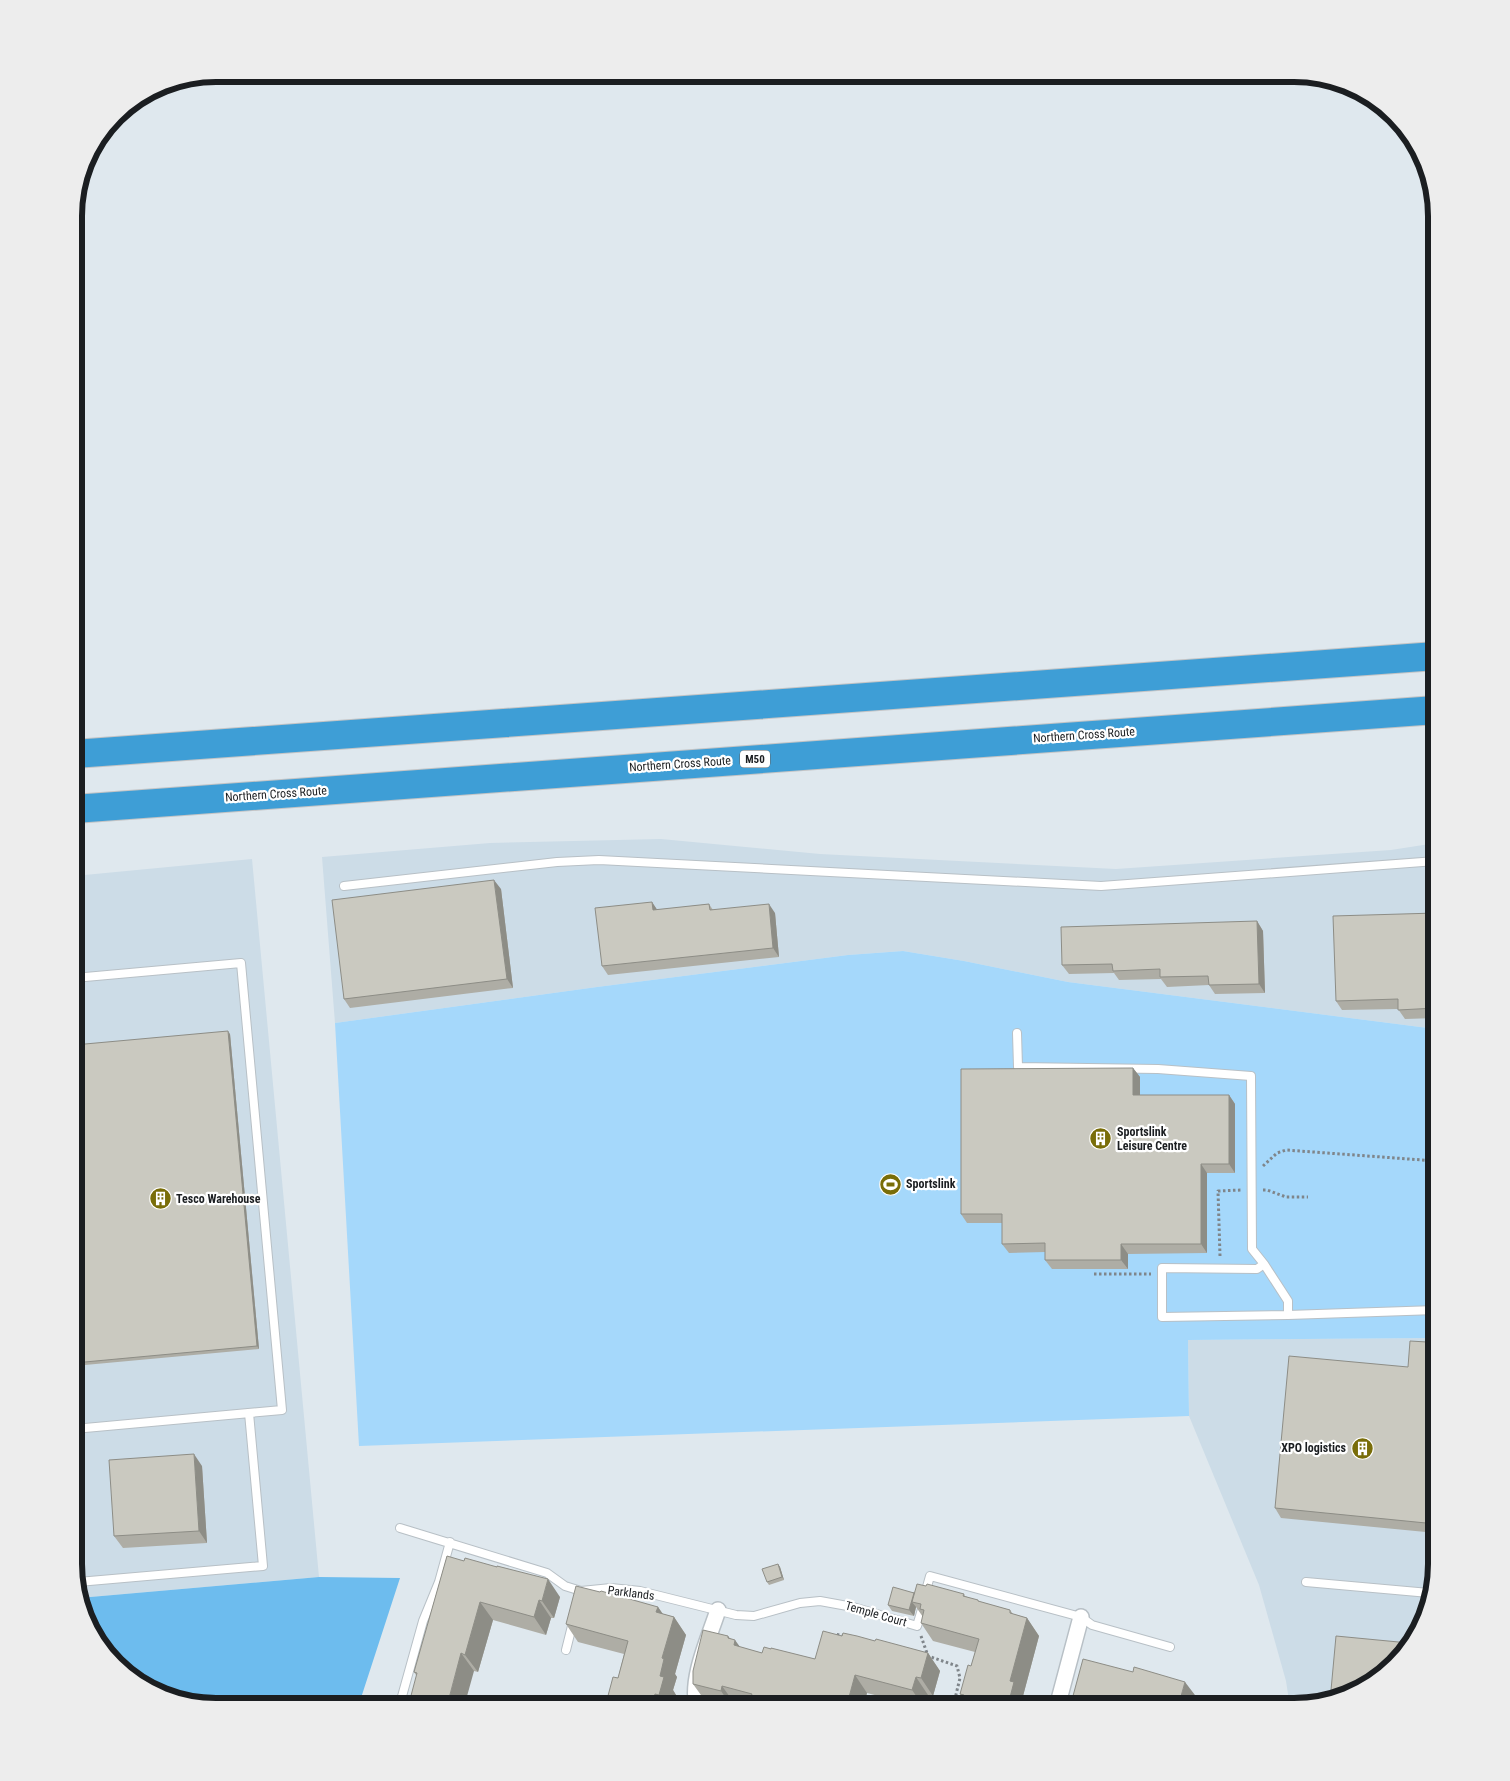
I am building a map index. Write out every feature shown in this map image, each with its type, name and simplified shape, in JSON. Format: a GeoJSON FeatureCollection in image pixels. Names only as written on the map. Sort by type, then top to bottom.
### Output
{"type":"FeatureCollection","features":[{"type":"Feature","properties":{"kind":"highway"},"geometry":{"type":"LineString","coordinates":[[83,753],[1428,657]]}},
{"type":"Feature","properties":{"kind":"highway","name":"Northern Cross Route"},"geometry":{"type":"LineString","coordinates":[[83,808],[1428,711]]}},
{"type":"Feature","properties":{"kind":"street"},"geometry":{"type":"LineString","coordinates":[[694,1698],[697,1675],[718,1610]]}},
{"type":"Feature","properties":{"kind":"street"},"geometry":{"type":"LineString","coordinates":[[1059,1698],[1081,1617]]}},
{"type":"Feature","properties":{"kind":"lane"},"geometry":{"type":"LineString","coordinates":[[344,886],[558,862],[599,860],[1101,886],[1428,862]]}},
{"type":"Feature","properties":{"kind":"lane"},"geometry":{"type":"LineString","coordinates":[[83,977],[241,963],[282,1410],[83,1428]]}},
{"type":"Feature","properties":{"kind":"lane"},"geometry":{"type":"LineString","coordinates":[[1017,1032],[1018,1066],[1158,1068],[1250,1076],[1252,1249],[1288,1301],[1288,1315]]}},
{"type":"Feature","properties":{"kind":"lane"},"geometry":{"type":"LineString","coordinates":[[1264,1264],[1258,1269],[1162,1268],[1162,1317],[1428,1310]]}},
{"type":"Feature","properties":{"kind":"lane"},"geometry":{"type":"LineString","coordinates":[[84,1581],[263,1566],[249,1413]]}},
{"type":"Feature","properties":{"kind":"lane","name":"Parklands"},"geometry":{"type":"LineString","coordinates":[[400,1528],[547,1573],[565,1586],[582,1590],[611,1588],[640,1591],[718,1610]]}},
{"type":"Feature","properties":{"kind":"lane"},"geometry":{"type":"LineString","coordinates":[[402,1698],[423,1621],[439,1582],[450,1542]]}},
{"type":"Feature","properties":{"kind":"lane","name":"Temple Court"},"geometry":{"type":"LineString","coordinates":[[718,1610],[736,1615],[754,1616],[800,1603],[820,1601],[853,1606],[918,1626],[930,1576],[1081,1617],[1092,1625],[1170,1647]]}},
{"type":"Feature","properties":{"kind":"lane"},"geometry":{"type":"LineString","coordinates":[[1306,1582],[1424,1592]]}},
{"type":"Feature","properties":{"kind":"lane"},"geometry":{"type":"LineString","coordinates":[[579,1599],[582,1590]]}},
{"type":"Feature","properties":{"kind":"lane"},"geometry":{"type":"LineString","coordinates":[[566,1650],[575,1616]]}},
{"type":"Feature","properties":{"kind":"path"},"geometry":{"type":"LineString","coordinates":[[1263,1174],[1263,1167],[1277,1153],[1286,1150],[1428,1160]]}},
{"type":"Feature","properties":{"kind":"path"},"geometry":{"type":"LineString","coordinates":[[1262,1182],[1262,1190]]}},
{"type":"Feature","properties":{"kind":"path"},"geometry":{"type":"LineString","coordinates":[[1094,1274],[1162,1274]]}},
{"type":"Feature","properties":{"kind":"path"},"geometry":{"type":"LineString","coordinates":[[918,1626],[928,1656]]}},
{"type":"Feature","properties":{"kind":"path"},"geometry":{"type":"LineString","coordinates":[[832,1643],[835,1634],[854,1638]]}},
{"type":"Feature","properties":{"kind":"path"},"geometry":{"type":"LineString","coordinates":[[919,1653],[957,1666],[960,1678],[955,1698]]}},
{"type":"Feature","properties":{"kind":"shaded area"},"geometry":{"type":"Polygon","coordinates":[[[661,839],[820,854],[1116,869],[1391,850],[1428,844],[1428,1028],[1068,982],[903,951],[848,955],[335,1023],[322,857],[490,843],[661,839]]]}},
{"type":"Feature","properties":{"kind":"shaded area"},"geometry":{"type":"Polygon","coordinates":[[[252,859],[319,1577],[87,1597],[83,1564],[83,875],[252,859]]]}},
{"type":"Feature","properties":{"kind":"shaded area","name":"Sportslink"},"geometry":{"type":"Polygon","coordinates":[[[903,951],[1068,982],[1428,1028],[1428,1338],[1188,1340],[1189,1416],[359,1446],[335,1023],[848,955],[903,951]]]}},
{"type":"Feature","properties":{"kind":"shaded area"},"geometry":{"type":"Polygon","coordinates":[[[1428,1338],[1428,1564],[1425,1590],[1414,1623],[1400,1646],[1375,1671],[1352,1685],[1328,1694],[1289,1698],[1286,1681],[1259,1585],[1189,1416],[1188,1340],[1428,1338]]]}},
{"type":"Feature","properties":{"kind":"shaded area"},"geometry":{"type":"Polygon","coordinates":[[[319,1577],[400,1578],[361,1698],[217,1698],[182,1694],[158,1685],[142,1676],[122,1659],[105,1639],[96,1623],[87,1597],[319,1577]]]}},
{"type":"Feature","properties":{"kind":"building"},"geometry":{"type":"Polygon","coordinates":[[[494,880],[507,979],[344,999],[332,900],[494,880]]]}},
{"type":"Feature","properties":{"kind":"building"},"geometry":{"type":"Polygon","coordinates":[[[652,902],[653,910],[709,904],[710,910],[769,904],[773,948],[602,966],[595,908],[652,902]]]}},
{"type":"Feature","properties":{"kind":"building"},"geometry":{"type":"Polygon","coordinates":[[[1428,913],[1428,1008],[1398,1010],[1398,999],[1336,1001],[1333,916],[1428,913]]]}},
{"type":"Feature","properties":{"kind":"building"},"geometry":{"type":"Polygon","coordinates":[[[1257,921],[1259,984],[1209,985],[1208,976],[1160,977],[1160,969],[1113,971],[1112,964],[1062,965],[1061,927],[1257,921]]]}},
{"type":"Feature","properties":{"kind":"building","name":"Tesco Warehouse"},"geometry":{"type":"Polygon","coordinates":[[[228,1031],[257,1346],[83,1362],[83,1044],[228,1031]]]}},
{"type":"Feature","properties":{"kind":"building","name":"Sportslink Leisure Centre"},"geometry":{"type":"Polygon","coordinates":[[[1133,1068],[1133,1095],[1229,1095],[1229,1164],[1201,1164],[1201,1244],[1121,1244],[1121,1260],[1045,1260],[1045,1243],[1002,1244],[1002,1214],[961,1214],[961,1069],[1133,1068]]]}},
{"type":"Feature","properties":{"kind":"building","name":"XPO logistics"},"geometry":{"type":"Polygon","coordinates":[[[1410,1341],[1427,1342],[1428,1523],[1275,1508],[1289,1356],[1408,1367],[1410,1341]]]}},
{"type":"Feature","properties":{"kind":"building"},"geometry":{"type":"Polygon","coordinates":[[[194,1454],[199,1531],[114,1536],[109,1460],[194,1454]]]}},
{"type":"Feature","properties":{"kind":"building"},"geometry":{"type":"Polygon","coordinates":[[[447,1556],[464,1561],[465,1558],[548,1579],[542,1601],[539,1600],[534,1617],[480,1602],[465,1655],[461,1653],[449,1698],[410,1698],[417,1673],[414,1672],[447,1556]]]}},
{"type":"Feature","properties":{"kind":"building"},"geometry":{"type":"Polygon","coordinates":[[[778,1564],[782,1577],[767,1582],[762,1569],[778,1564]]]}},
{"type":"Feature","properties":{"kind":"building"},"geometry":{"type":"Polygon","coordinates":[[[917,1584],[926,1586],[927,1584],[964,1594],[963,1596],[1010,1610],[1010,1613],[1027,1618],[1010,1681],[1014,1682],[1010,1698],[963,1698],[964,1695],[960,1694],[968,1665],[971,1666],[979,1639],[921,1623],[924,1610],[920,1609],[921,1604],[912,1602],[917,1584]]]}},
{"type":"Feature","properties":{"kind":"building"},"geometry":{"type":"Polygon","coordinates":[[[576,1586],[658,1607],[656,1612],[674,1617],[662,1658],[664,1659],[660,1676],[664,1677],[659,1695],[655,1694],[654,1698],[607,1698],[613,1677],[618,1678],[628,1641],[566,1624],[576,1586]]]}},
{"type":"Feature","properties":{"kind":"building"},"geometry":{"type":"Polygon","coordinates":[[[893,1587],[914,1593],[909,1610],[888,1605],[893,1587]]]}},
{"type":"Feature","properties":{"kind":"building"},"geometry":{"type":"Polygon","coordinates":[[[703,1630],[728,1636],[728,1638],[735,1640],[734,1645],[762,1653],[764,1647],[815,1659],[823,1631],[842,1636],[843,1633],[875,1641],[876,1639],[928,1653],[921,1678],[916,1677],[912,1690],[855,1675],[849,1698],[750,1698],[752,1694],[722,1686],[721,1691],[693,1684],[693,1671],[703,1630]]]}},
{"type":"Feature","properties":{"kind":"building"},"geometry":{"type":"Polygon","coordinates":[[[1336,1636],[1403,1642],[1388,1659],[1368,1676],[1352,1685],[1331,1693],[1336,1636]]]}},
{"type":"Feature","properties":{"kind":"building"},"geometry":{"type":"Polygon","coordinates":[[[1083,1659],[1133,1672],[1134,1667],[1185,1682],[1181,1698],[1072,1698],[1083,1659]]]}},
{"type":"Feature","properties":{"kind":"place","name":"Sportslink Leisure Centre"},"geometry":{"type":"Point","coordinates":[1101,1139]}},
{"type":"Feature","properties":{"kind":"place","name":"Sportslink"},"geometry":{"type":"Point","coordinates":[890,1184]}},
{"type":"Feature","properties":{"kind":"place","name":"Tesco Warehouse"},"geometry":{"type":"Point","coordinates":[160,1199]}},
{"type":"Feature","properties":{"kind":"place","name":"XPO logistics"},"geometry":{"type":"Point","coordinates":[1362,1448]}}]}
